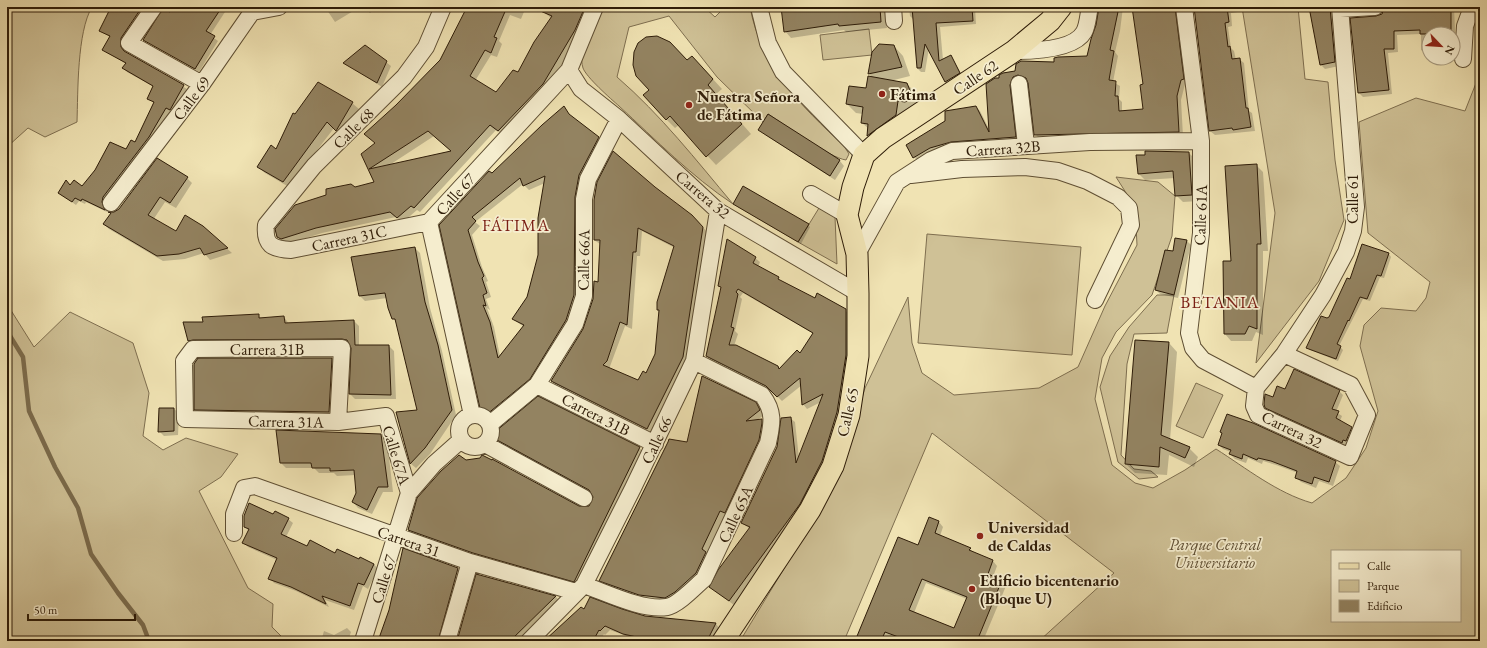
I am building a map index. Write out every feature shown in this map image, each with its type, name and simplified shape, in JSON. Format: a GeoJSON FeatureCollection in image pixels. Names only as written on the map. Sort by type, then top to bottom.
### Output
{"type":"FeatureCollection","features":[{"type":"Feature","properties":{"kind":"main road","name":"Calle 62"},"geometry":{"type":"LineString","coordinates":[[864,155],[883,138],[1014,51],[1050,21],[1061,7]]}},
{"type":"Feature","properties":{"kind":"main road","name":"Calle 65"},"geometry":{"type":"LineString","coordinates":[[723,641],[810,510],[833,466],[849,415],[858,356],[858,293],[856,254],[847,216],[853,187],[864,155]]}},
{"type":"Feature","properties":{"kind":"street"},"geometry":{"type":"LineString","coordinates":[[154,7],[129,43],[202,84]]}},
{"type":"Feature","properties":{"kind":"street","name":"Calle 69"},"geometry":{"type":"LineString","coordinates":[[110,203],[202,84],[248,9],[279,7]]}},
{"type":"Feature","properties":{"kind":"street","name":"Calle 68"},"geometry":{"type":"LineString","coordinates":[[270,246],[265,235],[266,224],[314,166],[404,78],[426,47],[443,7]]}},
{"type":"Feature","properties":{"kind":"street","name":"Calle 67"},"geometry":{"type":"LineString","coordinates":[[472,415],[429,222],[569,70],[595,7]]}},
{"type":"Feature","properties":{"kind":"street"},"geometry":{"type":"LineString","coordinates":[[759,7],[768,43],[783,72],[864,155]]}},
{"type":"Feature","properties":{"kind":"street"},"geometry":{"type":"LineString","coordinates":[[1014,51],[1030,51],[1059,46],[1078,40],[1085,31],[1090,7]]}},
{"type":"Feature","properties":{"kind":"street","name":"Calle 61A"},"geometry":{"type":"LineString","coordinates":[[1184,7],[1201,141],[1201,233],[1189,333],[1193,348],[1203,360],[1256,388]]}},
{"type":"Feature","properties":{"kind":"street"},"geometry":{"type":"LineString","coordinates":[[1340,8],[1375,7]]}},
{"type":"Feature","properties":{"kind":"street"},"geometry":{"type":"LineString","coordinates":[[1463,59],[1465,26],[1472,7]]}},
{"type":"Feature","properties":{"kind":"street","name":"Calle 61"},"geometry":{"type":"LineString","coordinates":[[1256,388],[1284,354],[1323,295],[1346,252],[1353,231],[1356,207],[1340,8]]}},
{"type":"Feature","properties":{"kind":"street","name":"Carrera 32"},"geometry":{"type":"LineString","coordinates":[[569,70],[581,89],[619,119],[718,211],[858,293]]}},
{"type":"Feature","properties":{"kind":"street","name":"Calle 62"},"geometry":{"type":"LineString","coordinates":[[1019,84],[1026,146]]}},
{"type":"Feature","properties":{"kind":"street","name":"Calle 66A"},"geometry":{"type":"LineString","coordinates":[[490,424],[537,385],[574,324],[584,296],[584,199],[588,179],[619,119]]}},
{"type":"Feature","properties":{"kind":"street","name":"Carrera 32B"},"geometry":{"type":"LineString","coordinates":[[856,254],[893,187],[905,176],[930,160],[952,151],[1026,146],[1201,141]]}},
{"type":"Feature","properties":{"kind":"street"},"geometry":{"type":"LineString","coordinates":[[905,176],[962,169],[1025,167],[1058,171],[1087,181],[1118,197],[1128,208],[1131,225],[1095,300]]}},
{"type":"Feature","properties":{"kind":"street"},"geometry":{"type":"LineString","coordinates":[[812,194],[847,216]]}},
{"type":"Feature","properties":{"kind":"street","name":"Calle 66"},"geometry":{"type":"LineString","coordinates":[[529,641],[580,589],[655,444],[694,361],[718,211]]}},
{"type":"Feature","properties":{"kind":"street","name":"Carrera 31C"},"geometry":{"type":"LineString","coordinates":[[270,246],[279,250],[291,250],[429,222]]}},
{"type":"Feature","properties":{"kind":"street","name":"Carrera 31B"},"geometry":{"type":"LineString","coordinates":[[186,419],[184,361],[193,349],[342,348],[338,422]]}},
{"type":"Feature","properties":{"kind":"street","name":"Carrera 32"},"geometry":{"type":"LineString","coordinates":[[1256,388],[1254,406],[1258,415],[1350,457],[1367,415],[1351,385],[1284,354]]}},
{"type":"Feature","properties":{"kind":"street","name":"Calle 65A"},"geometry":{"type":"LineString","coordinates":[[580,589],[646,606],[668,607],[687,595],[704,579],[768,443],[772,424],[770,406],[762,395],[694,361]]}},
{"type":"Feature","properties":{"kind":"street","name":"Carrera 31B"},"geometry":{"type":"LineString","coordinates":[[537,385],[655,444]]}},
{"type":"Feature","properties":{"kind":"street"},"geometry":{"type":"LineString","coordinates":[[472,415],[482,417],[490,424],[491,435],[485,444],[475,448],[465,444],[461,440],[459,435],[460,424],[467,417],[472,415]]}},
{"type":"Feature","properties":{"kind":"street","name":"Carrera 31A"},"geometry":{"type":"LineString","coordinates":[[186,419],[338,422],[386,416]]}},
{"type":"Feature","properties":{"kind":"street","name":"Calle 67A"},"geometry":{"type":"LineString","coordinates":[[386,416],[409,493]]}},
{"type":"Feature","properties":{"kind":"street"},"geometry":{"type":"LineString","coordinates":[[409,493],[434,464],[461,440]]}},
{"type":"Feature","properties":{"kind":"street"},"geometry":{"type":"LineString","coordinates":[[485,444],[584,498]]}},
{"type":"Feature","properties":{"kind":"street","name":"Carrera 31"},"geometry":{"type":"LineString","coordinates":[[234,533],[234,514],[244,488],[255,486],[470,562],[580,589]]}},
{"type":"Feature","properties":{"kind":"street","name":"Calle 67"},"geometry":{"type":"LineString","coordinates":[[363,641],[409,493]]}},
{"type":"Feature","properties":{"kind":"street"},"geometry":{"type":"LineString","coordinates":[[447,641],[470,562]]}},
{"type":"Feature","properties":{"kind":"green space"},"geometry":{"type":"Polygon","coordinates":[[[7,7],[92,7],[83,31],[81,46],[78,79],[77,122],[45,137],[28,128],[7,147],[7,7]]]}},
{"type":"Feature","properties":{"kind":"green space"},"geometry":{"type":"Polygon","coordinates":[[[598,7],[704,7],[715,17],[721,11],[721,7],[750,7],[755,29],[773,67],[798,100],[844,146],[849,154],[846,160],[829,154],[768,114],[763,122],[717,77],[669,16],[629,27],[617,77],[663,122],[692,154],[733,204],[703,182],[674,157],[605,93],[585,72],[583,68],[582,53],[586,37],[598,7]]]}},
{"type":"Feature","properties":{"kind":"green space"},"geometry":{"type":"Polygon","coordinates":[[[1242,7],[1298,7],[1305,79],[1328,82],[1335,160],[1344,220],[1319,281],[1256,363],[1275,213],[1242,7]]]}},
{"type":"Feature","properties":{"kind":"green space"},"geometry":{"type":"Polygon","coordinates":[[[869,29],[872,55],[823,60],[820,35],[869,29]]]}},
{"type":"Feature","properties":{"kind":"green space","name":"Parque Central Universitario"},"geometry":{"type":"Polygon","coordinates":[[[1480,73],[1480,641],[1039,641],[1114,573],[932,433],[844,641],[740,641],[819,511],[840,470],[865,388],[908,297],[912,343],[922,373],[954,395],[1039,388],[1078,367],[1105,306],[1137,245],[1135,207],[1116,177],[1158,182],[1175,196],[1172,236],[1152,295],[1116,332],[1102,358],[1095,399],[1112,465],[1135,483],[1153,488],[1185,470],[1216,449],[1274,487],[1299,499],[1312,503],[1346,478],[1366,448],[1378,411],[1360,346],[1364,325],[1381,308],[1416,311],[1426,298],[1430,282],[1368,233],[1359,122],[1416,98],[1465,111],[1480,73]]]}},
{"type":"Feature","properties":{"kind":"green space"},"geometry":{"type":"Polygon","coordinates":[[[819,208],[835,217],[837,264],[798,242],[819,208]]]}},
{"type":"Feature","properties":{"kind":"green space"},"geometry":{"type":"Polygon","coordinates":[[[927,234],[1081,247],[1072,355],[918,343],[927,234]]]}},
{"type":"Feature","properties":{"kind":"green space"},"geometry":{"type":"Polygon","coordinates":[[[1157,295],[1174,295],[1167,333],[1134,334],[1127,364],[1121,455],[1134,469],[1151,471],[1158,477],[1139,479],[1118,462],[1100,387],[1110,356],[1129,327],[1157,295]]]}},
{"type":"Feature","properties":{"kind":"green space"},"geometry":{"type":"Polygon","coordinates":[[[7,304],[34,347],[70,312],[133,343],[149,393],[143,436],[163,450],[186,438],[238,454],[221,477],[199,491],[248,588],[273,604],[272,627],[286,641],[11,641],[7,638],[7,304]]]}},
{"type":"Feature","properties":{"kind":"green space"},"geometry":{"type":"Polygon","coordinates":[[[1196,383],[1223,395],[1203,438],[1176,426],[1196,383]]]}},
{"type":"Feature","properties":{"kind":"building"},"geometry":{"type":"Polygon","coordinates":[[[111,7],[142,7],[121,38],[121,47],[124,51],[184,85],[170,110],[166,108],[149,137],[103,197],[102,202],[105,210],[82,199],[81,201],[75,198],[72,202],[58,193],[66,180],[70,185],[74,180],[82,186],[95,170],[110,142],[126,149],[131,140],[135,142],[154,102],[147,99],[153,86],[122,68],[126,63],[102,50],[110,36],[99,31],[111,7]]]}},
{"type":"Feature","properties":{"kind":"building"},"geometry":{"type":"Polygon","coordinates":[[[174,7],[222,7],[206,31],[215,36],[195,69],[143,40],[163,8],[170,12],[174,7]]]}},
{"type":"Feature","properties":{"kind":"building"},"geometry":{"type":"Polygon","coordinates":[[[467,7],[507,7],[494,37],[497,38],[491,53],[485,50],[470,76],[496,92],[513,70],[518,72],[534,42],[552,16],[531,7],[585,7],[575,30],[543,84],[498,131],[490,125],[414,208],[411,206],[397,218],[390,212],[316,228],[281,239],[277,237],[275,229],[295,205],[326,195],[326,189],[351,184],[355,187],[374,182],[361,154],[375,143],[364,134],[396,105],[440,60],[467,7]],[[428,131],[369,169],[451,151],[428,131]]]}},
{"type":"Feature","properties":{"kind":"building"},"geometry":{"type":"Polygon","coordinates":[[[781,7],[880,7],[881,22],[839,26],[838,24],[784,32],[781,7]]]}},
{"type":"Feature","properties":{"kind":"building"},"geometry":{"type":"Polygon","coordinates":[[[912,7],[972,7],[973,21],[936,23],[939,61],[951,55],[960,73],[945,82],[925,44],[921,68],[917,68],[912,7]]]}},
{"type":"Feature","properties":{"kind":"building"},"geometry":{"type":"Polygon","coordinates":[[[1099,7],[1119,7],[1110,50],[1114,51],[1109,80],[1116,81],[1115,96],[1118,96],[1119,111],[1143,109],[1140,85],[1143,84],[1132,7],[1175,7],[1184,79],[1181,80],[1177,96],[1179,132],[1034,135],[1028,83],[1026,78],[1018,75],[1013,77],[1010,85],[1016,137],[951,142],[930,148],[913,158],[906,145],[945,121],[945,111],[976,106],[989,132],[986,84],[995,78],[999,78],[999,75],[1003,73],[1015,71],[1016,64],[1021,61],[1054,62],[1054,58],[1058,57],[1087,56],[1096,25],[1099,7]]]}},
{"type":"Feature","properties":{"kind":"building"},"geometry":{"type":"Polygon","coordinates":[[[1194,7],[1227,7],[1229,22],[1225,23],[1228,47],[1230,46],[1232,59],[1240,58],[1246,108],[1248,108],[1251,127],[1233,130],[1232,128],[1209,131],[1194,7]]]}},
{"type":"Feature","properties":{"kind":"building"},"geometry":{"type":"Polygon","coordinates":[[[1309,7],[1330,7],[1335,62],[1320,65],[1309,7]]]}},
{"type":"Feature","properties":{"kind":"building"},"geometry":{"type":"Polygon","coordinates":[[[1451,10],[1451,26],[1421,26],[1421,34],[1420,30],[1394,31],[1394,49],[1384,49],[1389,90],[1358,93],[1350,18],[1376,16],[1382,14],[1383,11],[1451,10]]]}},
{"type":"Feature","properties":{"kind":"building","name":"Nuestra Señora de Fátima"},"geometry":{"type":"Polygon","coordinates":[[[657,36],[670,42],[687,60],[692,56],[713,79],[708,85],[742,124],[706,157],[670,116],[666,120],[643,95],[649,90],[636,76],[633,65],[634,52],[638,43],[646,37],[657,36]]]}},
{"type":"Feature","properties":{"kind":"building"},"geometry":{"type":"Polygon","coordinates":[[[879,44],[894,45],[902,67],[868,74],[872,52],[879,44]]]}},
{"type":"Feature","properties":{"kind":"building"},"geometry":{"type":"Polygon","coordinates":[[[365,45],[387,61],[377,83],[343,63],[365,45]]]}},
{"type":"Feature","properties":{"kind":"building"},"geometry":{"type":"Polygon","coordinates":[[[868,76],[907,83],[913,98],[905,102],[898,101],[896,115],[867,136],[868,124],[861,123],[863,107],[846,104],[849,86],[866,88],[868,76]]]}},
{"type":"Feature","properties":{"kind":"building"},"geometry":{"type":"Polygon","coordinates":[[[318,82],[353,102],[336,131],[327,122],[283,182],[257,167],[271,145],[276,149],[293,113],[295,114],[318,82]]]}},
{"type":"Feature","properties":{"kind":"building"},"geometry":{"type":"Polygon","coordinates":[[[564,106],[569,114],[599,137],[579,175],[575,197],[574,295],[566,320],[530,379],[486,415],[481,413],[439,225],[489,171],[492,173],[564,106]],[[545,176],[523,186],[520,178],[472,217],[476,221],[468,230],[484,276],[482,278],[487,293],[483,295],[486,306],[483,305],[490,322],[498,358],[524,325],[512,319],[527,297],[538,255],[538,218],[545,176]]]}},
{"type":"Feature","properties":{"kind":"building"},"geometry":{"type":"Polygon","coordinates":[[[768,114],[840,160],[830,176],[758,130],[768,114]]]}},
{"type":"Feature","properties":{"kind":"building"},"geometry":{"type":"Polygon","coordinates":[[[613,151],[655,187],[692,215],[703,227],[683,357],[647,429],[551,381],[583,329],[593,299],[594,281],[598,282],[600,240],[594,240],[594,200],[597,182],[613,151]],[[638,228],[636,252],[633,252],[627,325],[620,322],[607,361],[603,365],[638,380],[643,371],[646,373],[655,354],[659,310],[657,310],[657,302],[674,246],[638,228]]]}},
{"type":"Feature","properties":{"kind":"building"},"geometry":{"type":"Polygon","coordinates":[[[1145,151],[1189,152],[1192,195],[1175,196],[1173,171],[1138,174],[1136,155],[1145,155],[1145,151]]]}},
{"type":"Feature","properties":{"kind":"building"},"geometry":{"type":"Polygon","coordinates":[[[157,158],[188,177],[170,203],[160,197],[148,215],[176,231],[185,215],[203,226],[228,248],[204,255],[200,248],[179,254],[157,256],[103,224],[111,213],[108,212],[114,212],[119,209],[157,158]]]}},
{"type":"Feature","properties":{"kind":"building"},"geometry":{"type":"Polygon","coordinates":[[[1257,164],[1261,244],[1257,244],[1257,329],[1249,326],[1245,334],[1224,334],[1223,261],[1231,261],[1225,166],[1257,164]]]}},
{"type":"Feature","properties":{"kind":"building"},"geometry":{"type":"Polygon","coordinates":[[[743,186],[809,224],[798,242],[733,204],[743,186]]]}},
{"type":"Feature","properties":{"kind":"building"},"geometry":{"type":"Polygon","coordinates":[[[1175,238],[1187,240],[1174,295],[1155,290],[1165,250],[1173,251],[1175,238]]]}},
{"type":"Feature","properties":{"kind":"building"},"geometry":{"type":"Polygon","coordinates":[[[727,239],[756,257],[753,263],[779,277],[778,279],[815,298],[817,293],[846,309],[846,355],[837,412],[822,461],[800,504],[729,601],[709,587],[718,570],[750,527],[741,523],[777,447],[781,418],[791,417],[796,463],[823,394],[802,405],[800,378],[777,397],[766,386],[706,356],[721,287],[718,286],[727,239]],[[738,289],[736,292],[738,294],[731,327],[734,328],[729,345],[736,345],[778,366],[779,369],[797,350],[800,353],[813,333],[738,289]]]}},
{"type":"Feature","properties":{"kind":"building"},"geometry":{"type":"Polygon","coordinates":[[[1362,244],[1389,253],[1381,276],[1377,275],[1367,299],[1360,297],[1337,344],[1341,346],[1336,359],[1306,348],[1321,316],[1327,318],[1329,317],[1347,278],[1350,279],[1362,244]]]}},
{"type":"Feature","properties":{"kind":"building"},"geometry":{"type":"Polygon","coordinates":[[[415,247],[425,302],[438,345],[452,410],[425,448],[410,464],[396,412],[417,410],[395,319],[392,319],[385,293],[359,296],[351,257],[415,247]]]}},
{"type":"Feature","properties":{"kind":"building"},"geometry":{"type":"Polygon","coordinates":[[[259,314],[259,318],[284,316],[285,323],[354,320],[355,345],[389,345],[391,395],[349,394],[351,348],[347,340],[188,341],[183,322],[203,322],[202,317],[259,314]]]}},
{"type":"Feature","properties":{"kind":"building"},"geometry":{"type":"Polygon","coordinates":[[[1135,340],[1169,342],[1161,435],[1190,447],[1185,458],[1160,447],[1159,467],[1125,464],[1135,340]]]}},
{"type":"Feature","properties":{"kind":"building"},"geometry":{"type":"Polygon","coordinates":[[[198,358],[332,358],[329,412],[194,410],[194,364],[198,358]]]}},
{"type":"Feature","properties":{"kind":"building"},"geometry":{"type":"Polygon","coordinates":[[[1294,369],[1340,390],[1332,409],[1339,411],[1336,418],[1352,427],[1346,441],[1343,440],[1342,443],[1265,408],[1265,394],[1273,397],[1277,386],[1285,389],[1294,369]]]}},
{"type":"Feature","properties":{"kind":"building"},"geometry":{"type":"Polygon","coordinates":[[[702,376],[756,402],[760,410],[746,421],[762,419],[762,423],[759,440],[725,513],[720,511],[702,549],[706,552],[696,573],[675,592],[665,598],[639,595],[599,581],[669,439],[687,442],[702,376]]]}},
{"type":"Feature","properties":{"kind":"building"},"geometry":{"type":"Polygon","coordinates":[[[538,396],[640,447],[574,582],[473,553],[408,530],[417,498],[441,471],[459,455],[466,460],[480,458],[482,455],[579,506],[589,506],[593,497],[589,490],[497,440],[496,431],[538,396]]]}},
{"type":"Feature","properties":{"kind":"building"},"geometry":{"type":"Polygon","coordinates":[[[159,408],[174,408],[174,431],[158,432],[159,408]]]}},
{"type":"Feature","properties":{"kind":"building"},"geometry":{"type":"Polygon","coordinates":[[[1227,414],[1253,423],[1336,461],[1329,482],[1314,477],[1312,484],[1295,478],[1297,471],[1271,461],[1258,458],[1257,460],[1243,454],[1242,459],[1229,454],[1231,450],[1218,445],[1222,433],[1220,432],[1227,414]]]}},
{"type":"Feature","properties":{"kind":"building"},"geometry":{"type":"Polygon","coordinates":[[[276,430],[381,434],[388,487],[378,487],[367,510],[352,502],[356,493],[354,470],[330,471],[330,468],[312,468],[311,463],[280,463],[276,430]]]}},
{"type":"Feature","properties":{"kind":"building"},"geometry":{"type":"Polygon","coordinates":[[[249,503],[273,514],[275,511],[289,518],[281,534],[307,546],[310,540],[335,553],[337,549],[359,559],[360,557],[374,564],[364,585],[358,583],[350,606],[322,596],[326,604],[291,587],[268,579],[277,558],[242,543],[249,529],[244,527],[244,516],[249,503]]]}},
{"type":"Feature","properties":{"kind":"building","name":"Edificio bicentenario (Bloque U)"},"geometry":{"type":"Polygon","coordinates":[[[929,517],[939,521],[935,533],[971,548],[969,550],[993,560],[988,574],[1002,580],[977,641],[909,641],[885,632],[881,641],[855,641],[898,537],[918,545],[929,517]],[[922,579],[909,610],[954,628],[967,597],[922,579]]]}},
{"type":"Feature","properties":{"kind":"building"},"geometry":{"type":"Polygon","coordinates":[[[403,548],[458,568],[438,641],[378,641],[389,610],[403,548]]]}},
{"type":"Feature","properties":{"kind":"building"},"geometry":{"type":"Polygon","coordinates":[[[476,574],[556,596],[510,641],[457,641],[476,574]]]}},
{"type":"Feature","properties":{"kind":"building"},"geometry":{"type":"Polygon","coordinates":[[[590,597],[645,616],[716,623],[707,641],[655,641],[623,634],[605,626],[600,631],[599,630],[593,641],[544,641],[581,607],[584,609],[590,597]]]}},
{"type":"Feature","properties":{"kind":"waterway"},"geometry":{"type":"LineString","coordinates":[[7,331],[23,357],[29,411],[55,467],[78,508],[91,554],[118,593],[143,625],[149,641]]}},
{"type":"Feature","properties":{"kind":"waterway"},"geometry":{"type":"LineString","coordinates":[[1476,641],[1480,624]]}},
{"type":"Feature","properties":{"kind":"place","name":"Fátima"},"geometry":{"type":"Point","coordinates":[882,94]}},
{"type":"Feature","properties":{"kind":"place","name":"Nuestra Señora de Fátima"},"geometry":{"type":"Point","coordinates":[689,105]}},
{"type":"Feature","properties":{"kind":"place","name":"Universidad de Caldas"},"geometry":{"type":"Point","coordinates":[980,536]}},
{"type":"Feature","properties":{"kind":"place","name":"Edificio bicentenario (Bloque U)"},"geometry":{"type":"Point","coordinates":[972,589]}},
{"type":"Feature","properties":{"kind":"district","name":"FÁTIMA"},"geometry":{"type":"Point","coordinates":[516,225]}},
{"type":"Feature","properties":{"kind":"district","name":"BETANIA"},"geometry":{"type":"Point","coordinates":[1220,302]}}]}
